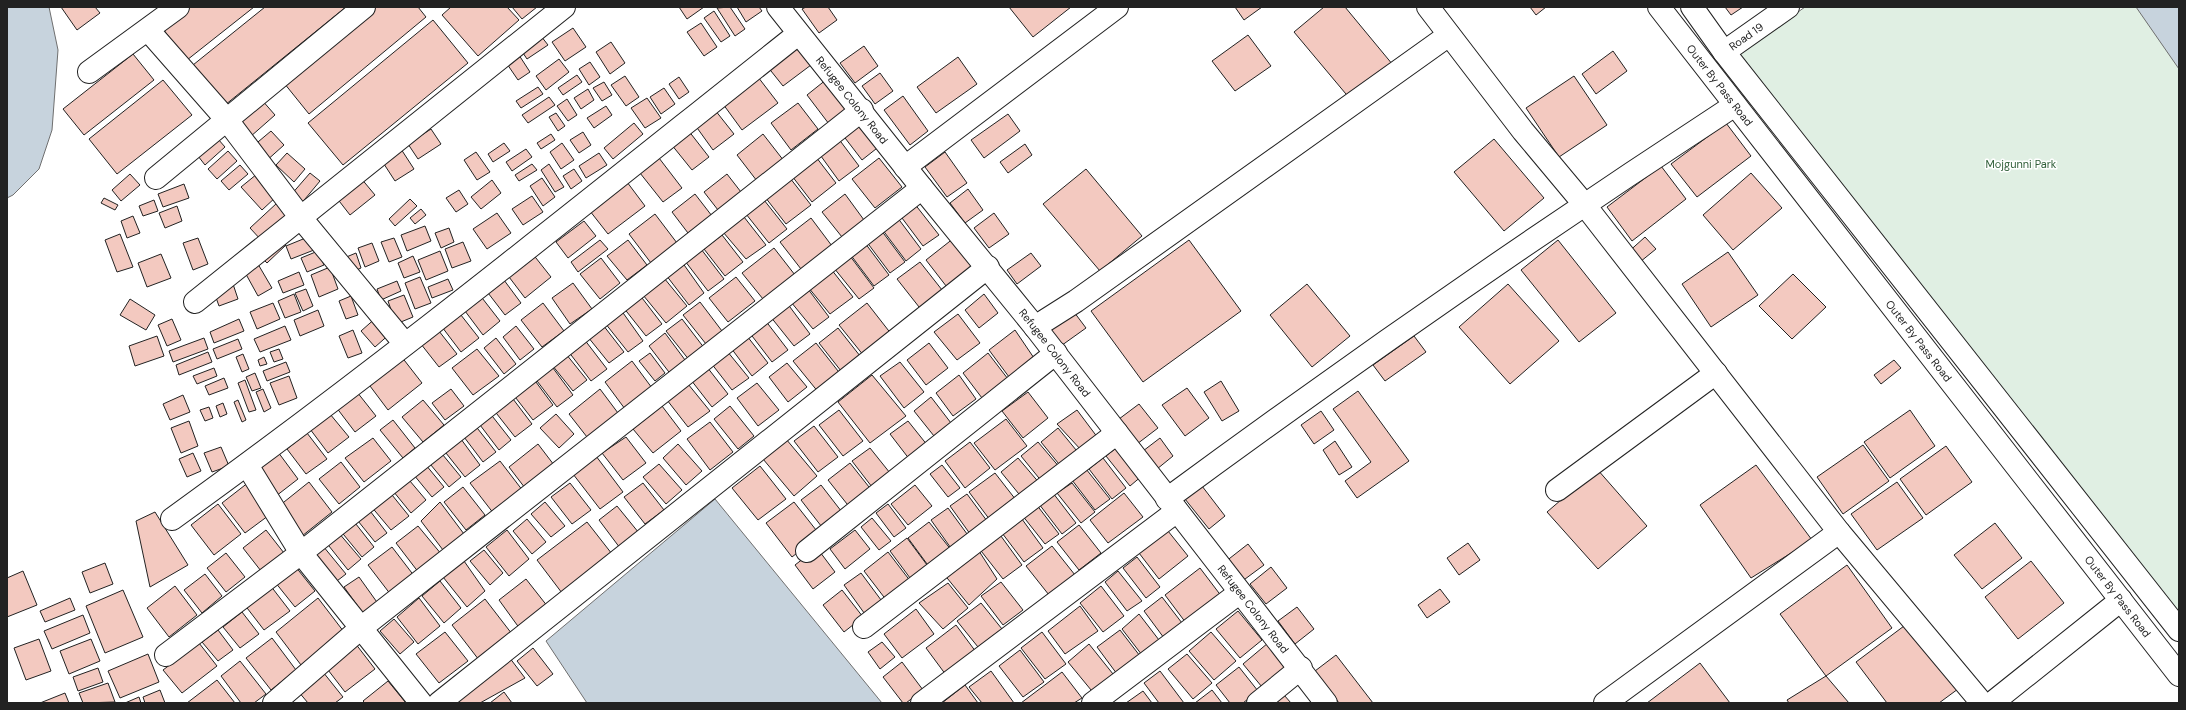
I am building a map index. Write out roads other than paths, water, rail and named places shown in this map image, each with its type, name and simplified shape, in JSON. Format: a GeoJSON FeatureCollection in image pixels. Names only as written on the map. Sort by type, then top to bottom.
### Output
{"type":"FeatureCollection","features":[{"type":"Feature","properties":{"kind":"street"},"geometry":{"type":"LineString","coordinates":[[89,72],[178,7]]}},
{"type":"Feature","properties":{"kind":"street"},"geometry":{"type":"LineString","coordinates":[[156,178],[364,7]]}},
{"type":"Feature","properties":{"kind":"street"},"geometry":{"type":"LineString","coordinates":[[195,302],[564,7]]}},
{"type":"Feature","properties":{"kind":"street","name":"Refugee Colony Road"},"geometry":{"type":"LineString","coordinates":[[778,7],[798,34],[862,110],[905,167],[1036,326],[1239,593],[1301,668],[1326,703]]}},
{"type":"Feature","properties":{"kind":"street"},"geometry":{"type":"LineString","coordinates":[[905,167],[1001,97],[1117,7]]}},
{"type":"Feature","properties":{"kind":"street"},"geometry":{"type":"LineString","coordinates":[[1428,7],[1523,131],[1584,204],[1839,532],[1982,703]]}},
{"type":"Feature","properties":{"kind":"street","name":"Outer By Pass Road"},"geometry":{"type":"LineString","coordinates":[[1659,7],[2179,675]]}},
{"type":"Feature","properties":{"kind":"street"},"geometry":{"type":"LineString","coordinates":[[1692,7],[1724,52],[2179,630]]}},
{"type":"Feature","properties":{"kind":"street","name":"Road 19"},"geometry":{"type":"LineString","coordinates":[[1724,52],[1788,7]]}},
{"type":"Feature","properties":{"kind":"street"},"geometry":{"type":"LineString","coordinates":[[148,30],[227,120],[301,218],[405,344]]}},
{"type":"Feature","properties":{"kind":"street"},"geometry":{"type":"LineString","coordinates":[[172,519],[247,465],[405,344],[798,34]]}},
{"type":"Feature","properties":{"kind":"street"},"geometry":{"type":"LineString","coordinates":[[1036,326],[1076,301],[1449,35]]}},
{"type":"Feature","properties":{"kind":"street"},"geometry":{"type":"LineString","coordinates":[[922,703],[1172,505],[1247,440],[1584,204],[1735,105]]}},
{"type":"Feature","properties":{"kind":"street"},"geometry":{"type":"LineString","coordinates":[[166,654],[301,553],[862,110]]}},
{"type":"Feature","properties":{"kind":"street"},"geometry":{"type":"LineString","coordinates":[[274,703],[361,628],[922,188]]}},
{"type":"Feature","properties":{"kind":"street"},"geometry":{"type":"LineString","coordinates":[[439,703],[988,267]]}},
{"type":"Feature","properties":{"kind":"street"},"geometry":{"type":"LineString","coordinates":[[808,551],[1056,352]]}},
{"type":"Feature","properties":{"kind":"street"},"geometry":{"type":"LineString","coordinates":[[1558,490],[1716,373]]}},
{"type":"Feature","properties":{"kind":"street"},"geometry":{"type":"LineString","coordinates":[[864,627],[1117,433]]}},
{"type":"Feature","properties":{"kind":"street"},"geometry":{"type":"LineString","coordinates":[[247,465],[301,553],[421,703]]}},
{"type":"Feature","properties":{"kind":"street"},"geometry":{"type":"LineString","coordinates":[[1605,703],[1839,532]]}},
{"type":"Feature","properties":{"kind":"street"},"geometry":{"type":"LineString","coordinates":[[1093,703],[1239,593]]}},
{"type":"Feature","properties":{"kind":"street"},"geometry":{"type":"LineString","coordinates":[[1992,703],[2121,600]]}},
{"type":"Feature","properties":{"kind":"street"},"geometry":{"type":"LineString","coordinates":[[1258,703],[1301,668]]}},
{"type":"Feature","properties":{"kind":"park label","name":"Mojgunni Park"},"geometry":{"type":"Point","coordinates":[2021,164]}}]}
